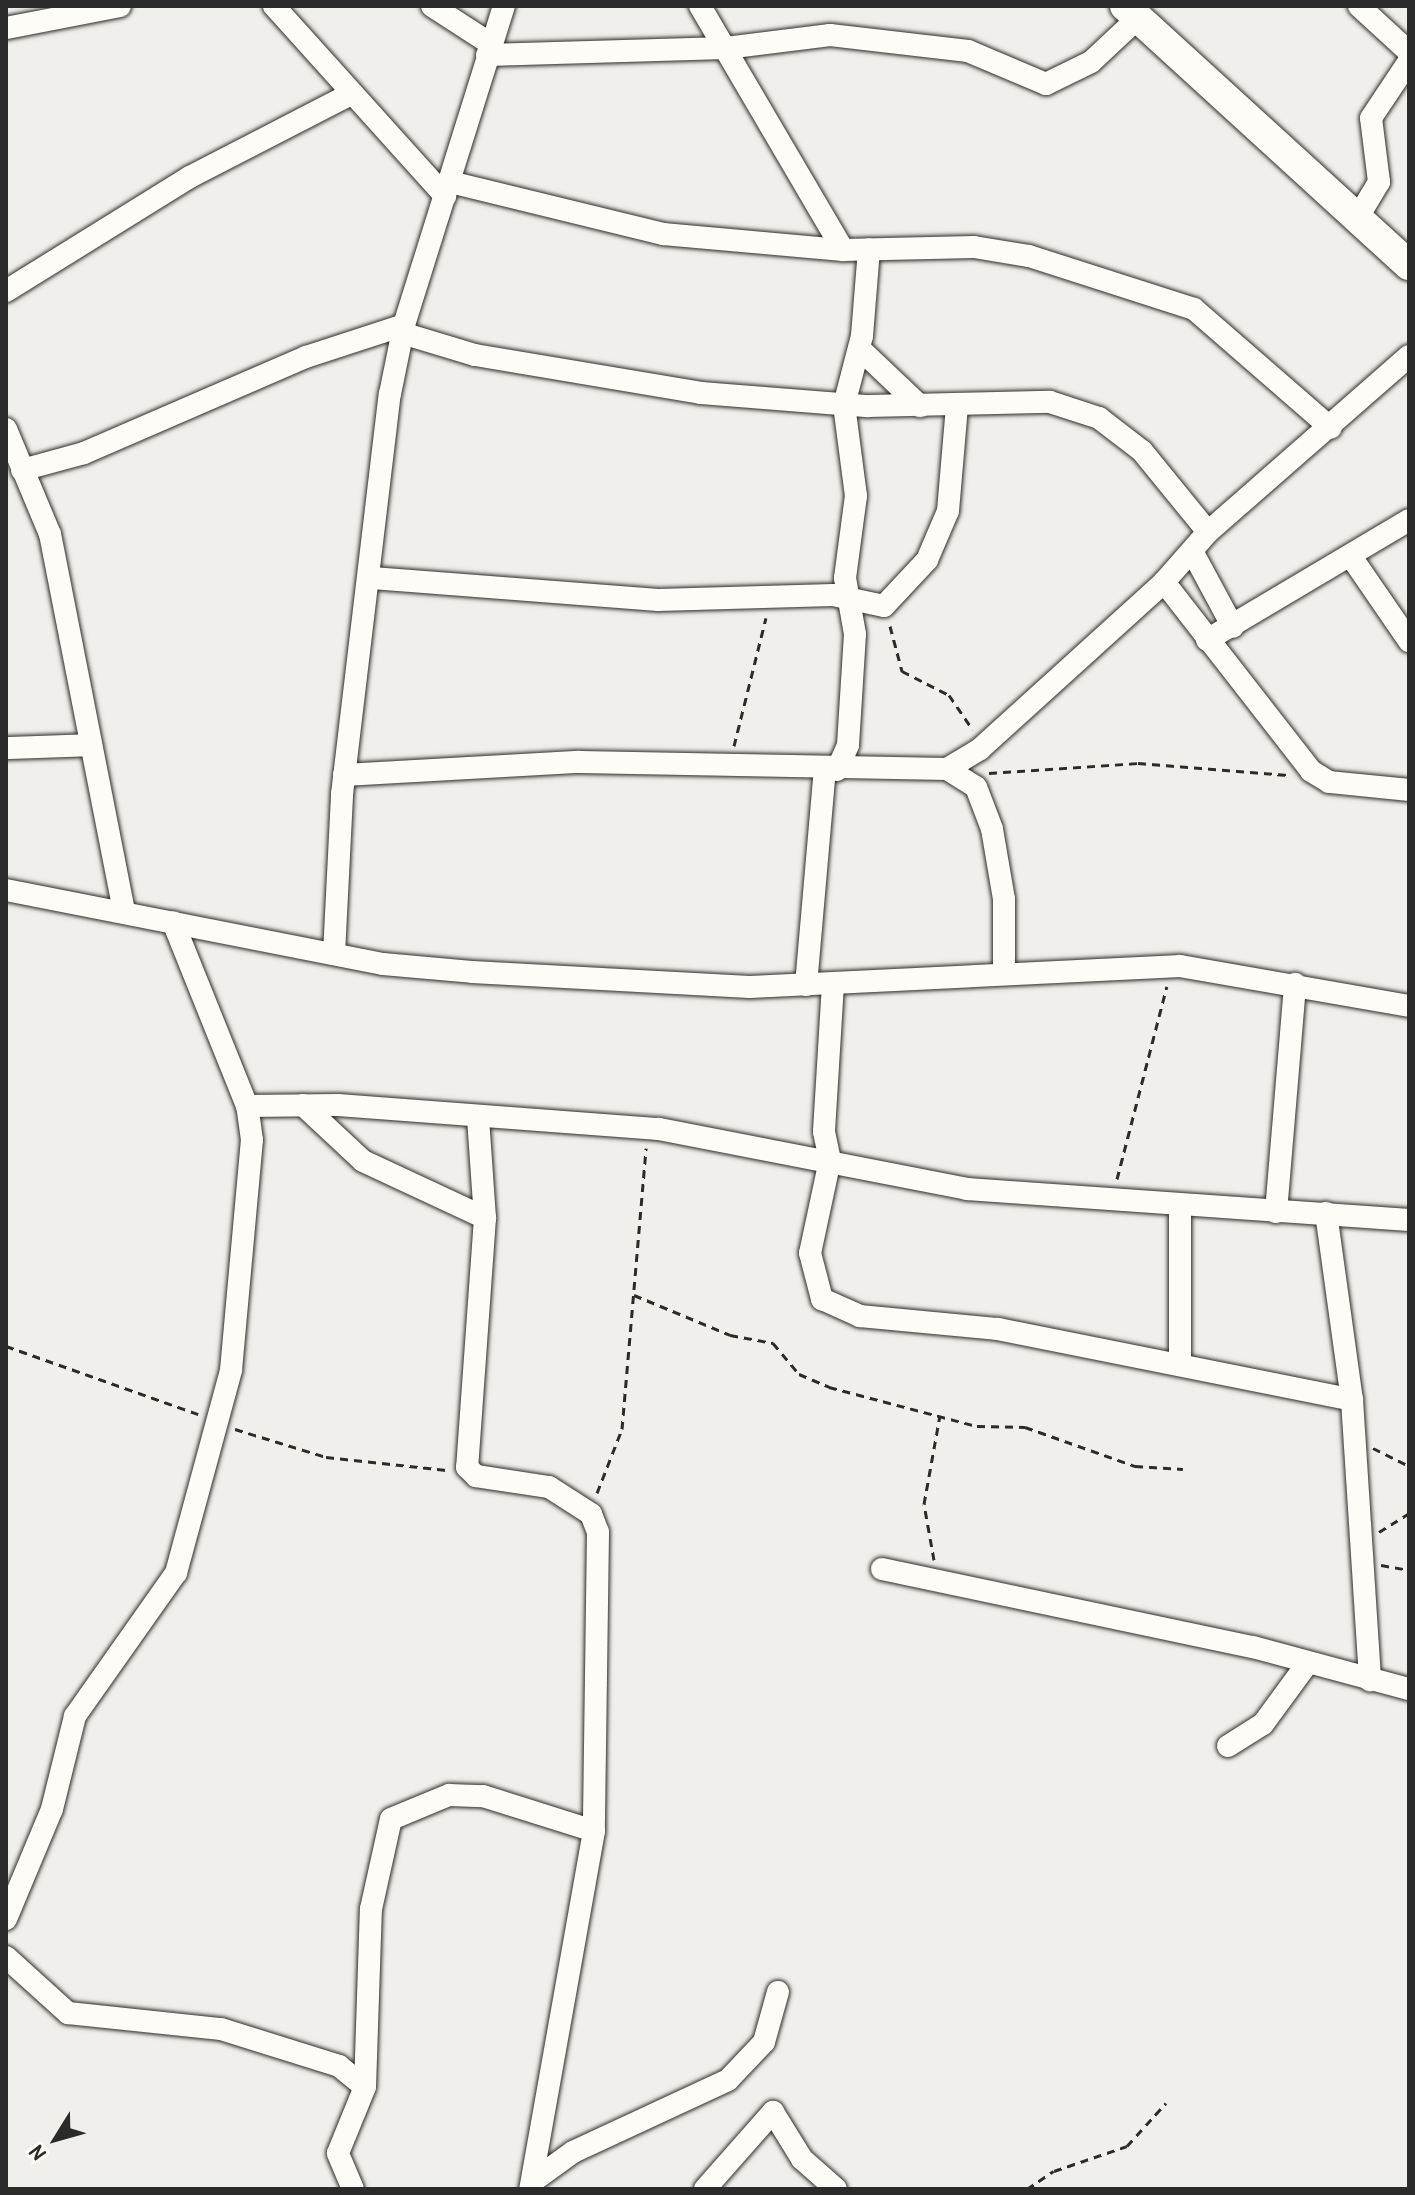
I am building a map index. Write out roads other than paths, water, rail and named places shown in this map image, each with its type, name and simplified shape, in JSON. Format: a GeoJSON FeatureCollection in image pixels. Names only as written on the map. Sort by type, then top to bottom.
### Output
{"type":"FeatureCollection","features":[{"type":"Feature","properties":{"kind":"street"},"geometry":{"type":"LineString","coordinates":[[6,28],[120,6]]}},
{"type":"Feature","properties":{"kind":"street"},"geometry":{"type":"LineString","coordinates":[[274,6],[349,95],[447,189],[625,229],[843,250],[931,245],[1029,256],[1194,309],[1331,428]]}},
{"type":"Feature","properties":{"kind":"street"},"geometry":{"type":"LineString","coordinates":[[432,6],[489,49],[726,48],[806,35],[857,38],[968,51],[1046,84],[1091,62],[1131,12],[1409,265]]}},
{"type":"Feature","properties":{"kind":"street"},"geometry":{"type":"LineString","coordinates":[[334,954],[344,775],[403,329],[504,6]]}},
{"type":"Feature","properties":{"kind":"street"},"geometry":{"type":"LineString","coordinates":[[700,6],[843,250]]}},
{"type":"Feature","properties":{"kind":"street"},"geometry":{"type":"LineString","coordinates":[[1359,6],[1409,52]]}},
{"type":"Feature","properties":{"kind":"street"},"geometry":{"type":"LineString","coordinates":[[1358,217],[1379,182],[1371,118],[1409,61]]}},
{"type":"Feature","properties":{"kind":"street"},"geometry":{"type":"LineString","coordinates":[[6,291],[190,177],[349,95]]}},
{"type":"Feature","properties":{"kind":"street"},"geometry":{"type":"LineString","coordinates":[[806,985],[831,770],[848,745],[851,601],[845,567],[856,496],[844,405],[860,349],[869,249]]}},
{"type":"Feature","properties":{"kind":"street"},"geometry":{"type":"LineString","coordinates":[[22,470],[84,453],[306,357],[403,329],[475,355],[661,388],[844,405],[1050,402],[1099,418],[1142,451],[1208,532]]}},
{"type":"Feature","properties":{"kind":"street"},"geometry":{"type":"LineString","coordinates":[[860,349],[920,406]]}},
{"type":"Feature","properties":{"kind":"street"},"geometry":{"type":"LineString","coordinates":[[344,775],[580,762],[831,770],[947,769],[980,749],[1164,582],[1208,532],[1331,428],[1409,356]]}},
{"type":"Feature","properties":{"kind":"street"},"geometry":{"type":"LineString","coordinates":[[372,578],[658,600],[769,594],[851,601],[875,608],[907,588],[940,534],[957,405]]}},
{"type":"Feature","properties":{"kind":"street"},"geometry":{"type":"LineString","coordinates":[[6,429],[50,534],[124,910]]}},
{"type":"Feature","properties":{"kind":"street"},"geometry":{"type":"LineString","coordinates":[[1207,640],[1352,558],[1409,520]]}},
{"type":"Feature","properties":{"kind":"street"},"geometry":{"type":"LineString","coordinates":[[1192,551],[1233,627]]}},
{"type":"Feature","properties":{"kind":"street"},"geometry":{"type":"LineString","coordinates":[[1352,558],[1409,641]]}},
{"type":"Feature","properties":{"kind":"street"},"geometry":{"type":"LineString","coordinates":[[1164,582],[1314,773],[1329,782],[1409,790]]}},
{"type":"Feature","properties":{"kind":"street"},"geometry":{"type":"LineString","coordinates":[[6,748],[91,745]]}},
{"type":"Feature","properties":{"kind":"street"},"geometry":{"type":"LineString","coordinates":[[947,769],[976,787],[1001,868],[1004,973]]}},
{"type":"Feature","properties":{"kind":"street"},"geometry":{"type":"LineString","coordinates":[[6,890],[124,910],[334,954],[472,972],[806,985],[1169,966],[1295,984],[1409,1006]]}},
{"type":"Feature","properties":{"kind":"street"},"geometry":{"type":"LineString","coordinates":[[6,1919],[52,1809],[75,1716],[176,1573],[219,1421],[241,1310],[252,1140],[247,1106],[173,922]]}},
{"type":"Feature","properties":{"kind":"street"},"geometry":{"type":"LineString","coordinates":[[833,984],[825,1104],[830,1160],[810,1253],[822,1299],[860,1316],[998,1329],[1352,1400]]}},
{"type":"Feature","properties":{"kind":"street"},"geometry":{"type":"LineString","coordinates":[[1276,1212],[1295,984]]}},
{"type":"Feature","properties":{"kind":"street"},"geometry":{"type":"LineString","coordinates":[[247,1106],[303,1105],[645,1128],[830,1160],[903,1181],[1180,1207],[1409,1220]]}},
{"type":"Feature","properties":{"kind":"street"},"geometry":{"type":"LineString","coordinates":[[303,1105],[363,1161],[485,1218]]}},
{"type":"Feature","properties":{"kind":"street"},"geometry":{"type":"LineString","coordinates":[[478,1118],[485,1218],[465,1451],[476,1476],[549,1487],[591,1514],[598,1532],[594,1831],[531,2185]]}},
{"type":"Feature","properties":{"kind":"street"},"geometry":{"type":"LineString","coordinates":[[1180,1207],[1180,1364]]}},
{"type":"Feature","properties":{"kind":"street"},"geometry":{"type":"LineString","coordinates":[[1326,1213],[1352,1400],[1370,1680]]}},
{"type":"Feature","properties":{"kind":"street"},"geometry":{"type":"LineString","coordinates":[[882,1569],[939,1579],[1409,1689]]}},
{"type":"Feature","properties":{"kind":"street"},"geometry":{"type":"LineString","coordinates":[[1228,1746],[1263,1724],[1307,1664]]}},
{"type":"Feature","properties":{"kind":"street"},"geometry":{"type":"LineString","coordinates":[[330,2189],[339,2168],[349,2114],[365,2087],[371,1909],[391,1819],[449,1795],[483,1796],[594,1831]]}},
{"type":"Feature","properties":{"kind":"street"},"geometry":{"type":"LineString","coordinates":[[6,1957],[68,2013],[221,2029],[339,2066],[365,2087]]}},
{"type":"Feature","properties":{"kind":"street"},"geometry":{"type":"LineString","coordinates":[[531,2185],[573,2152],[728,2080],[764,2042],[778,1992]]}},
{"type":"Feature","properties":{"kind":"street"},"geometry":{"type":"LineString","coordinates":[[705,2189],[773,2112],[802,2159],[836,2189]]}},
{"type":"Feature","properties":{"kind":"street"},"geometry":{"type":"LineString","coordinates":[[339,2168],[353,2189]]}}]}
